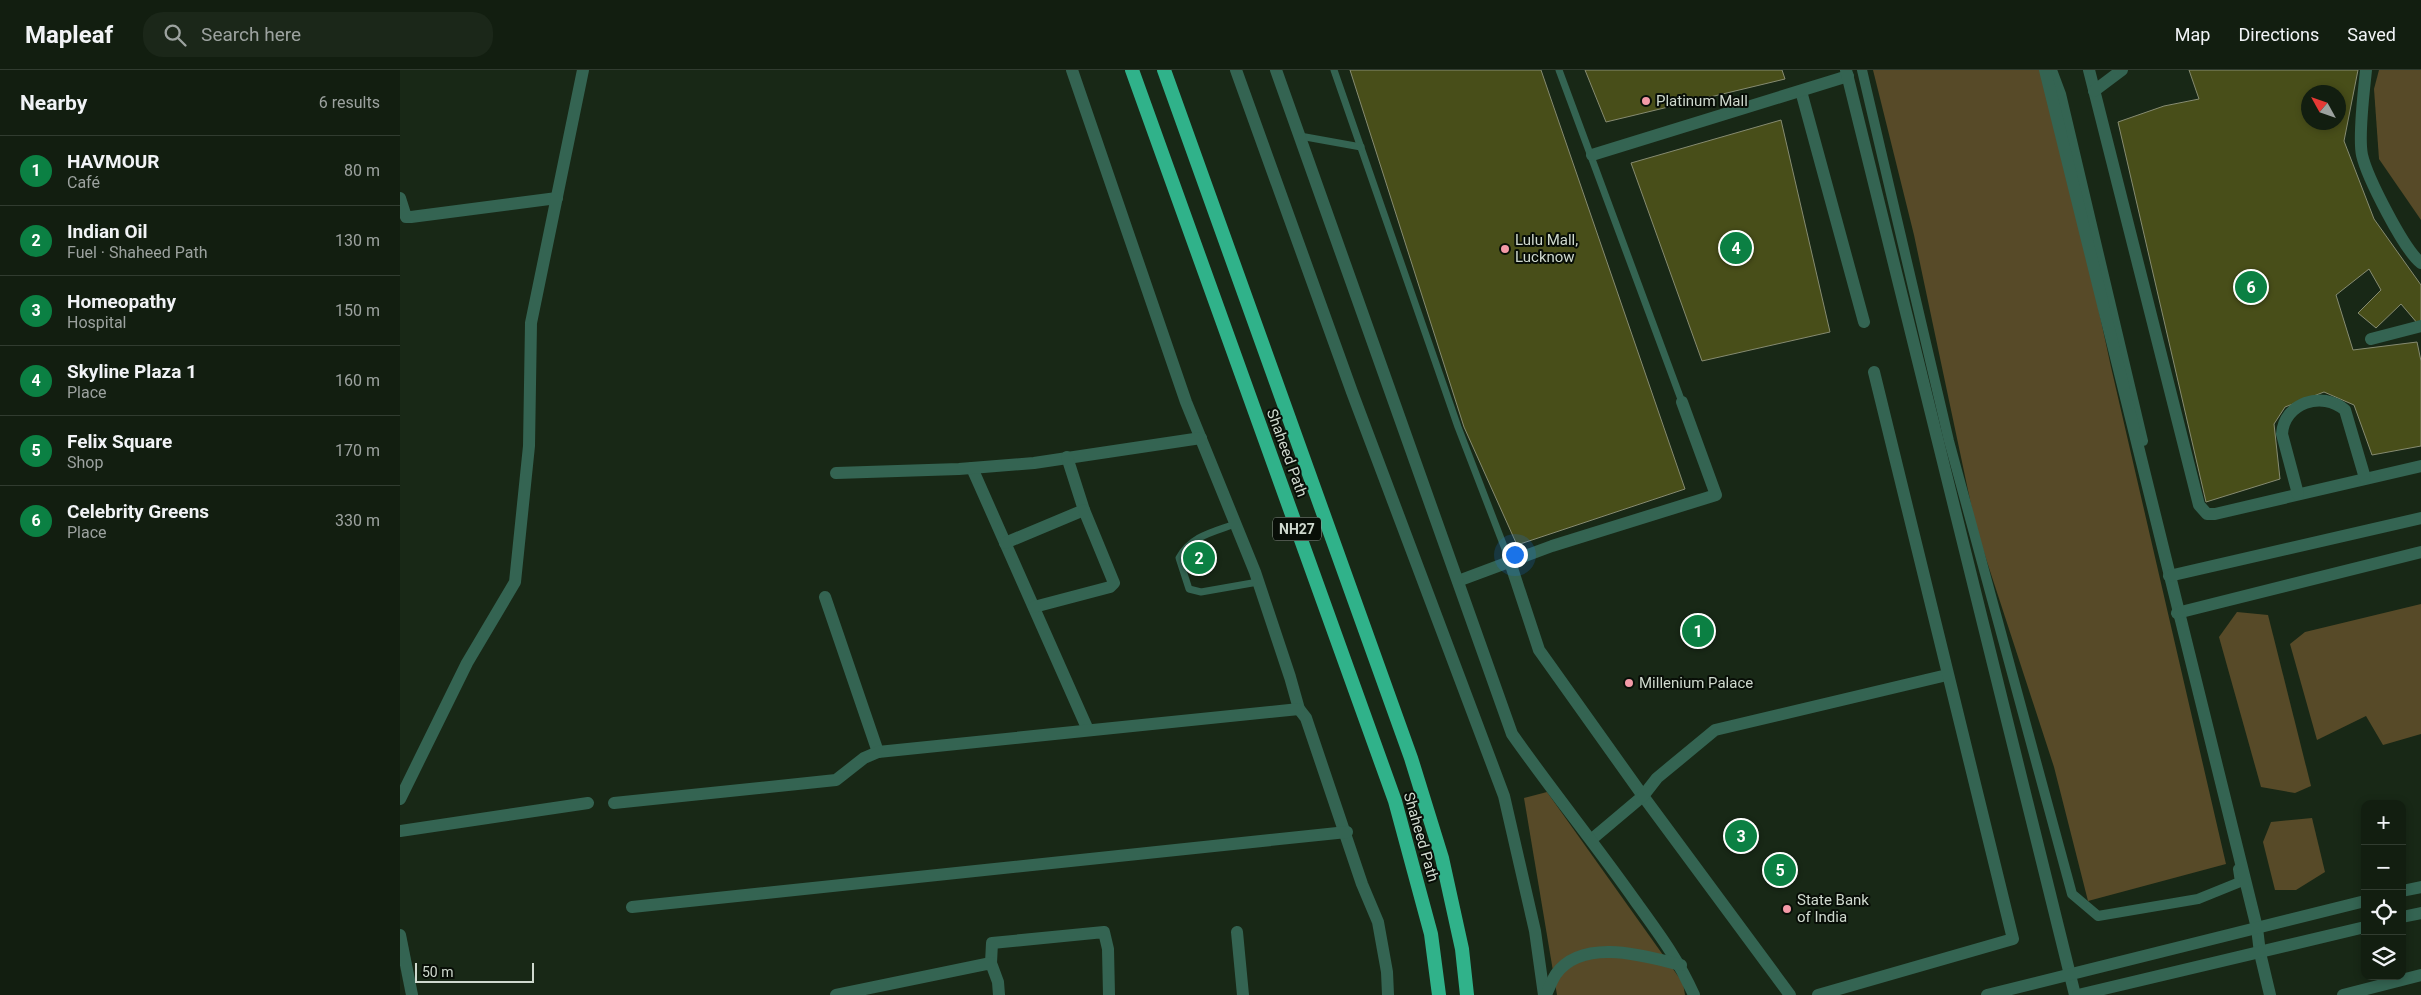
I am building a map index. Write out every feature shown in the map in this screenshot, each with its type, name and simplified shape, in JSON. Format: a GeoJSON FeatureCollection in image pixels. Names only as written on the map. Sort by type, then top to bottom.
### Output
{"type":"FeatureCollection","features":[{"type":"Feature","properties":{"kind":"highway","name":"Shaheed Path"},"geometry":{"type":"LineString","coordinates":[[1132,70],[1395,800],[1431,934],[1439,995]]}},
{"type":"Feature","properties":{"kind":"highway","name":"Shaheed Path"},"geometry":{"type":"LineString","coordinates":[[1164,70],[1411,758],[1442,858],[1462,949],[1467,995]]}},
{"type":"Feature","properties":{"kind":"street"},"geometry":{"type":"LineString","coordinates":[[400,799],[467,663],[515,582],[529,446],[531,323],[583,70]]}},
{"type":"Feature","properties":{"kind":"street"},"geometry":{"type":"LineString","coordinates":[[1072,70],[1186,402],[1258,582],[1299,709],[1306,718],[1347,832],[1362,884],[1378,922],[1387,972],[1388,995]]}},
{"type":"Feature","properties":{"kind":"street"},"geometry":{"type":"LineString","coordinates":[[1236,70],[1359,410],[1504,796],[1535,931],[1545,995]]}},
{"type":"Feature","properties":{"kind":"street"},"geometry":{"type":"LineString","coordinates":[[1276,70],[1512,734],[1541,776],[1592,839],[1681,965],[1694,995]]}},
{"type":"Feature","properties":{"kind":"street"},"geometry":{"type":"LineString","coordinates":[[1862,70],[1949,441],[2072,894],[2098,916],[2198,899],[2240,882],[2231,797],[2172,568],[2061,94],[2052,70]]}},
{"type":"Feature","properties":{"kind":"street"},"geometry":{"type":"LineString","coordinates":[[2044,70],[2257,928],[2260,953],[2270,995]]}},
{"type":"Feature","properties":{"kind":"street"},"geometry":{"type":"LineString","coordinates":[[2089,70],[2199,504],[2207,514],[2216,514],[2421,466]]}},
{"type":"Feature","properties":{"kind":"street"},"geometry":{"type":"LineString","coordinates":[[2094,91],[2122,70]]}},
{"type":"Feature","properties":{"kind":"street"},"geometry":{"type":"LineString","coordinates":[[2366,70],[2362,154],[2379,196],[2407,246],[2421,263]]}},
{"type":"Feature","properties":{"kind":"street"},"geometry":{"type":"LineString","coordinates":[[1592,155],[1801,91],[1847,73],[2076,995],[2260,953],[2361,927]]}},
{"type":"Feature","properties":{"kind":"street"},"geometry":{"type":"LineString","coordinates":[[1801,91],[1864,322]]}},
{"type":"Feature","properties":{"kind":"street"},"geometry":{"type":"LineString","coordinates":[[400,198],[403,213],[406,217],[411,217],[557,198]]}},
{"type":"Feature","properties":{"kind":"street"},"geometry":{"type":"LineString","coordinates":[[2371,339],[2421,326]]}},
{"type":"Feature","properties":{"kind":"street"},"geometry":{"type":"LineString","coordinates":[[1818,995],[2013,939],[1874,372]]}},
{"type":"Feature","properties":{"kind":"street"},"geometry":{"type":"LineString","coordinates":[[2298,494],[2282,434],[2283,424],[2290,412],[2304,403],[2324,400],[2337,403],[2344,410],[2365,478]]}},
{"type":"Feature","properties":{"kind":"street"},"geometry":{"type":"LineString","coordinates":[[1458,581],[1692,500],[1716,495],[1682,402]]}},
{"type":"Feature","properties":{"kind":"street"},"geometry":{"type":"LineString","coordinates":[[836,473],[972,468],[1034,463],[1201,438]]}},
{"type":"Feature","properties":{"kind":"street"},"geometry":{"type":"LineString","coordinates":[[1034,607],[1110,587],[1114,583],[1084,510],[1067,457]]}},
{"type":"Feature","properties":{"kind":"street"},"geometry":{"type":"LineString","coordinates":[[972,468],[1088,730]]}},
{"type":"Feature","properties":{"kind":"street"},"geometry":{"type":"LineString","coordinates":[[1005,542],[1084,510]]}},
{"type":"Feature","properties":{"kind":"street"},"geometry":{"type":"LineString","coordinates":[[2169,576],[2421,518]]}},
{"type":"Feature","properties":{"kind":"street"},"geometry":{"type":"LineString","coordinates":[[2178,613],[2421,552]]}},
{"type":"Feature","properties":{"kind":"street"},"geometry":{"type":"LineString","coordinates":[[1510,562],[1538,650],[1790,995]]}},
{"type":"Feature","properties":{"kind":"street"},"geometry":{"type":"LineString","coordinates":[[825,597],[878,752]]}},
{"type":"Feature","properties":{"kind":"street"},"geometry":{"type":"LineString","coordinates":[[1592,839],[1643,796],[1657,778],[1715,730],[1947,675]]}},
{"type":"Feature","properties":{"kind":"street"},"geometry":{"type":"LineString","coordinates":[[614,803],[836,780],[864,758],[878,752],[1299,709]]}},
{"type":"Feature","properties":{"kind":"street"},"geometry":{"type":"LineString","coordinates":[[400,831],[588,803]]}},
{"type":"Feature","properties":{"kind":"street"},"geometry":{"type":"LineString","coordinates":[[632,907],[1347,832]]}},
{"type":"Feature","properties":{"kind":"street"},"geometry":{"type":"LineString","coordinates":[[2406,891],[2421,887]]}},
{"type":"Feature","properties":{"kind":"street"},"geometry":{"type":"LineString","coordinates":[[1987,995],[2361,902]]}},
{"type":"Feature","properties":{"kind":"street"},"geometry":{"type":"LineString","coordinates":[[2406,916],[2421,913]]}},
{"type":"Feature","properties":{"kind":"street"},"geometry":{"type":"LineString","coordinates":[[999,995],[998,982],[991,963],[992,943],[1104,932],[1108,949],[1109,995]]}},
{"type":"Feature","properties":{"kind":"street"},"geometry":{"type":"LineString","coordinates":[[1237,932],[1243,995]]}},
{"type":"Feature","properties":{"kind":"street"},"geometry":{"type":"LineString","coordinates":[[400,935],[412,995]]}},
{"type":"Feature","properties":{"kind":"street"},"geometry":{"type":"LineString","coordinates":[[1545,995],[1557,973],[1577,958],[1596,952],[1635,953],[1681,965]]}},
{"type":"Feature","properties":{"kind":"street"},"geometry":{"type":"LineString","coordinates":[[836,995],[991,963]]}},
{"type":"Feature","properties":{"kind":"street"},"geometry":{"type":"LineString","coordinates":[[2343,995],[2421,975]]}},
{"type":"Feature","properties":{"kind":"lane"},"geometry":{"type":"LineString","coordinates":[[1334,70],[1458,427],[1510,562]]}},
{"type":"Feature","properties":{"kind":"lane"},"geometry":{"type":"LineString","coordinates":[[1559,70],[1682,402]]}},
{"type":"Feature","properties":{"kind":"lane"},"geometry":{"type":"LineString","coordinates":[[1300,136],[1361,148]]}},
{"type":"Feature","properties":{"kind":"lane"},"geometry":{"type":"LineString","coordinates":[[1235,524],[1200,536],[1186,545],[1178,558],[1185,581],[1189,589],[1201,592],[1258,582]]}},
{"type":"Feature","properties":{"kind":"shaded area"},"geometry":{"type":"Polygon","coordinates":[[[1873,70],[2047,70],[2111,367],[2226,864],[2088,901],[2054,767],[1976,528],[1914,235],[1873,70]]]}},
{"type":"Feature","properties":{"kind":"shaded area"},"geometry":{"type":"Polygon","coordinates":[[[2379,70],[2421,70],[2421,220],[2379,159],[2374,89],[2379,70]]]}},
{"type":"Feature","properties":{"kind":"shaded area"},"geometry":{"type":"Polygon","coordinates":[[[2421,604],[2421,734],[2383,745],[2366,716],[2317,740],[2290,644],[2305,632],[2421,604]]]}},
{"type":"Feature","properties":{"kind":"shaded area"},"geometry":{"type":"Polygon","coordinates":[[[2237,612],[2268,615],[2311,786],[2295,793],[2261,787],[2219,637],[2237,612]]]}},
{"type":"Feature","properties":{"kind":"shaded area"},"geometry":{"type":"Polygon","coordinates":[[[1547,792],[1683,983],[1685,995],[1557,995],[1524,798],[1547,792]]]}},
{"type":"Feature","properties":{"kind":"shaded area"},"geometry":{"type":"Polygon","coordinates":[[[2312,818],[2325,872],[2296,890],[2275,890],[2263,842],[2271,822],[2312,818]]]}},
{"type":"Feature","properties":{"kind":"building","name":"Lulu Mall, Lucknow"},"geometry":{"type":"Polygon","coordinates":[[[1350,70],[1541,70],[1685,489],[1517,545],[1464,427],[1350,70]]]}},
{"type":"Feature","properties":{"kind":"building","name":"Platinum Mall"},"geometry":{"type":"Polygon","coordinates":[[[1585,70],[1782,70],[1785,79],[1606,122],[1585,70]]]}},
{"type":"Feature","properties":{"kind":"building"},"geometry":{"type":"Polygon","coordinates":[[[2189,70],[2358,70],[2344,141],[2374,219],[2421,285],[2421,320],[2418,324],[2401,304],[2376,328],[2358,313],[2381,290],[2369,269],[2336,295],[2353,350],[2417,342],[2421,361],[2421,446],[2372,455],[2354,405],[2324,392],[2285,407],[2274,424],[2280,479],[2206,502],[2118,122],[2164,106],[2199,99],[2189,70]]]}},
{"type":"Feature","properties":{"kind":"building"},"geometry":{"type":"Polygon","coordinates":[[[1781,120],[1830,332],[1702,361],[1631,163],[1781,120]]]}},
{"type":"Feature","properties":{"kind":"place","name":"Platinum Mall"},"geometry":{"type":"Point","coordinates":[1646,101]}},
{"type":"Feature","properties":{"kind":"place","name":"Skyline Plaza 1"},"geometry":{"type":"Point","coordinates":[1736,248]}},
{"type":"Feature","properties":{"kind":"place","name":"Lulu Mall, Lucknow"},"geometry":{"type":"Point","coordinates":[1505,249]}},
{"type":"Feature","properties":{"kind":"place","name":"Celebrity Greens"},"geometry":{"type":"Point","coordinates":[2251,287]}},
{"type":"Feature","properties":{"kind":"place","name":"Indian Oil"},"geometry":{"type":"Point","coordinates":[1199,558]}},
{"type":"Feature","properties":{"kind":"place","name":"HAVMOUR"},"geometry":{"type":"Point","coordinates":[1698,631]}},
{"type":"Feature","properties":{"kind":"place","name":"Millenium Palace"},"geometry":{"type":"Point","coordinates":[1629,683]}},
{"type":"Feature","properties":{"kind":"place","name":"Homeopathy"},"geometry":{"type":"Point","coordinates":[1741,836]}},
{"type":"Feature","properties":{"kind":"place","name":"Felix Square"},"geometry":{"type":"Point","coordinates":[1780,870]}},
{"type":"Feature","properties":{"kind":"place","name":"State Bank of India"},"geometry":{"type":"Point","coordinates":[1787,909]}}]}
